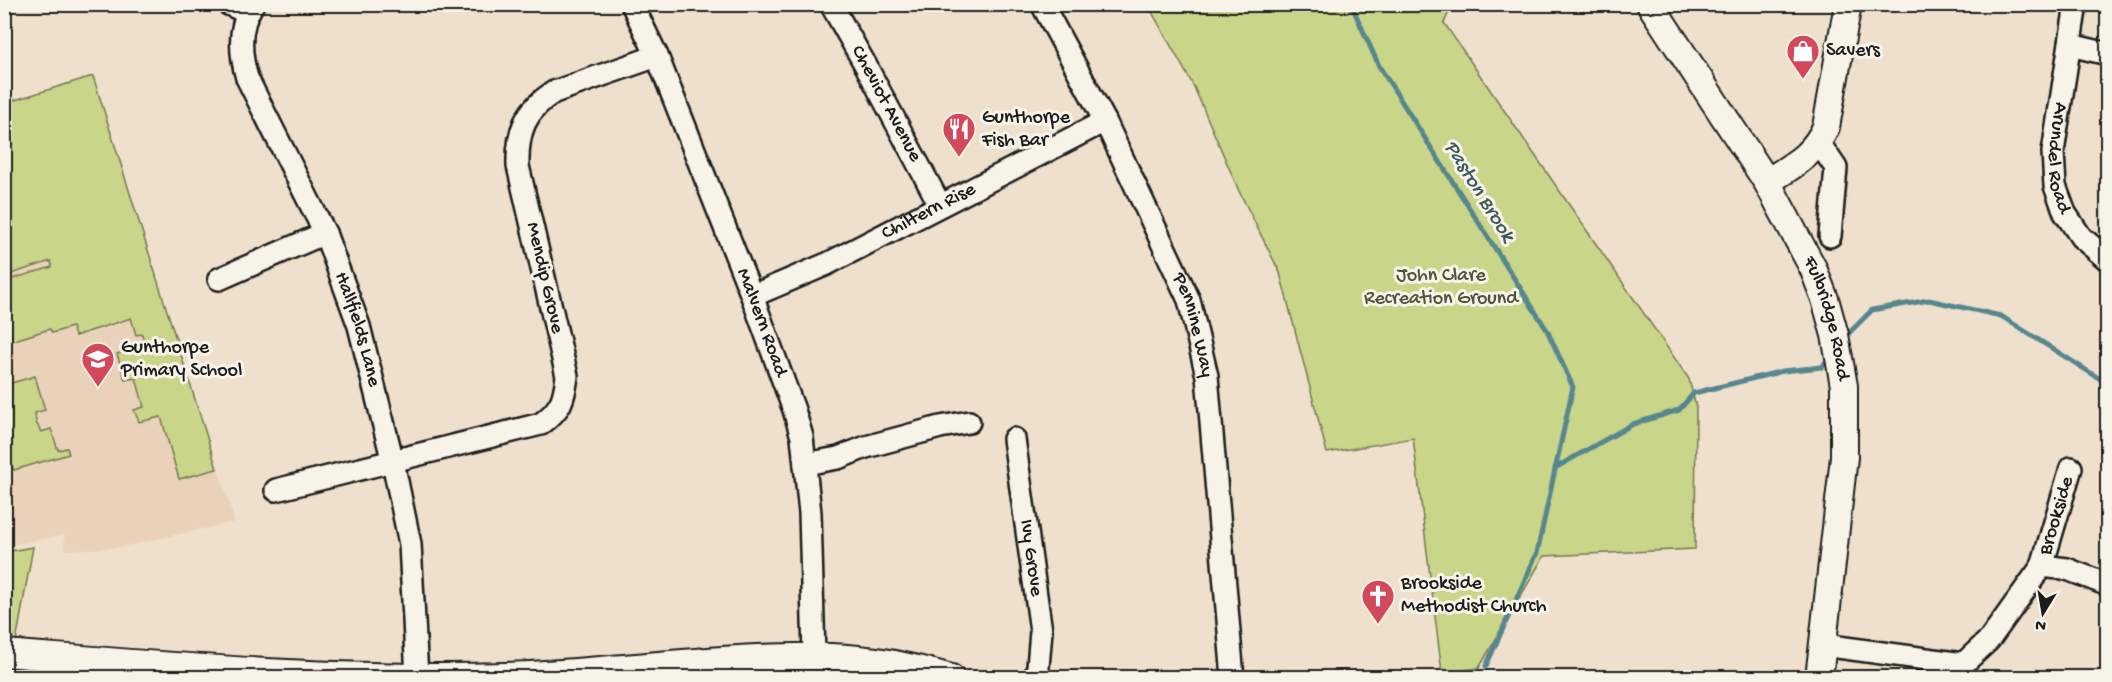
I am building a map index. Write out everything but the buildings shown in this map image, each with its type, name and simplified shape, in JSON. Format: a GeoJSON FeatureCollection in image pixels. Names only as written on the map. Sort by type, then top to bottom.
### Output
{"type":"FeatureCollection","features":[{"type":"Feature","properties":{"kind":"street"},"geometry":{"type":"LineString","coordinates":[[228,4],[250,9]]}},
{"type":"Feature","properties":{"kind":"street","name":"Malvern Road"},"geometry":{"type":"LineString","coordinates":[[632,4],[657,56],[752,296],[802,437],[810,513],[813,656]]}},
{"type":"Feature","properties":{"kind":"street","name":"Cheviot Avenue"},"geometry":{"type":"LineString","coordinates":[[831,4],[940,205]]}},
{"type":"Feature","properties":{"kind":"street","name":"Pennine Way"},"geometry":{"type":"LineString","coordinates":[[1042,4],[1105,121],[1189,300],[1207,376],[1233,678]]}},
{"type":"Feature","properties":{"kind":"street","name":"Fulbridge Road"},"geometry":{"type":"LineString","coordinates":[[1650,4],[1767,182],[1813,268],[1835,335],[1845,407],[1844,457],[1819,678]]}},
{"type":"Feature","properties":{"kind":"street"},"geometry":{"type":"LineString","coordinates":[[1767,182],[1801,159],[1819,143],[1826,127],[1848,4]]}},
{"type":"Feature","properties":{"kind":"street","name":"Arundel Road"},"geometry":{"type":"LineString","coordinates":[[2076,4],[2053,152],[2055,186],[2065,213],[2081,237],[2108,260]]}},
{"type":"Feature","properties":{"kind":"street","name":"Hallfields Lane"},"geometry":{"type":"LineString","coordinates":[[250,9],[243,33],[241,58],[247,78],[325,233],[359,326],[393,462],[410,543],[417,677]]}},
{"type":"Feature","properties":{"kind":"street"},"geometry":{"type":"LineString","coordinates":[[2070,45],[2108,54]]}},
{"type":"Feature","properties":{"kind":"street","name":"Mendip Grove"},"geometry":{"type":"LineString","coordinates":[[276,490],[540,424],[561,406],[567,376],[518,166],[517,144],[529,114],[540,101],[554,92],[657,56]]}},
{"type":"Feature","properties":{"kind":"street","name":"Chiltern Rise"},"geometry":{"type":"LineString","coordinates":[[752,296],[827,264],[1105,121]]}},
{"type":"Feature","properties":{"kind":"street"},"geometry":{"type":"LineString","coordinates":[[1819,143],[1836,168],[1830,237]]}},
{"type":"Feature","properties":{"kind":"street"},"geometry":{"type":"LineString","coordinates":[[219,279],[325,233]]}},
{"type":"Feature","properties":{"kind":"street"},"geometry":{"type":"LineString","coordinates":[[805,464],[838,458],[866,447],[940,427],[969,422]]}},
{"type":"Feature","properties":{"kind":"street","name":"Ivy Grove"},"geometry":{"type":"LineString","coordinates":[[1014,439],[1041,631],[1035,678]]}},
{"type":"Feature","properties":{"kind":"street","name":"Brookside"},"geometry":{"type":"LineString","coordinates":[[1823,645],[1963,664],[1989,640],[2042,566],[2071,468]]}},
{"type":"Feature","properties":{"kind":"street","name":"Brookside"},"geometry":{"type":"LineString","coordinates":[[2042,566],[2067,569],[2108,585]]}},
{"type":"Feature","properties":{"kind":"street"},"geometry":{"type":"LineString","coordinates":[[4,653],[286,673],[417,677],[624,672],[724,660],[813,656],[865,659],[915,668],[951,678]]}},
{"type":"Feature","properties":{"kind":"shaded area","name":"Gunthorpe Primary School"},"geometry":{"type":"Polygon","coordinates":[[[93,76],[235,522],[117,548],[65,550],[64,535],[5,546],[5,103],[93,76]]]}},
{"type":"Feature","properties":{"kind":"green space","name":"John Clare Recreation Ground"},"geometry":{"type":"Polygon","coordinates":[[[1148,5],[1452,5],[1444,23],[1689,379],[1696,407],[1695,549],[1544,556],[1479,668],[1442,673],[1413,438],[1327,453],[1280,273],[1239,191],[1194,87],[1148,5]]]}},
{"type":"Feature","properties":{"kind":"green space"},"geometry":{"type":"Polygon","coordinates":[[[93,76],[217,469],[179,479],[161,417],[139,422],[134,410],[144,407],[136,378],[125,380],[117,354],[145,345],[142,334],[136,335],[131,318],[75,336],[72,327],[52,333],[50,329],[5,343],[5,281],[52,267],[51,261],[5,276],[5,103],[93,76]]]}},
{"type":"Feature","properties":{"kind":"green space"},"geometry":{"type":"Polygon","coordinates":[[[35,376],[45,410],[35,413],[36,422],[41,432],[51,429],[58,450],[67,448],[69,454],[14,470],[10,462],[5,463],[5,385],[35,376]]]}},
{"type":"Feature","properties":{"kind":"green space"},"geometry":{"type":"Polygon","coordinates":[[[33,547],[16,642],[5,642],[5,552],[33,547]]]}},
{"type":"Feature","properties":{"kind":"waterway","name":"Paston Brook"},"geometry":{"type":"LineString","coordinates":[[1351,4],[1379,66],[1547,330],[1573,387],[1537,553],[1486,666]]}},
{"type":"Feature","properties":{"kind":"waterway"},"geometry":{"type":"LineString","coordinates":[[1843,339],[1872,310],[1929,300],[2001,316],[2108,384]]}},
{"type":"Feature","properties":{"kind":"waterway"},"geometry":{"type":"LineString","coordinates":[[1555,468],[1633,424],[1679,410],[1694,393],[1783,371],[1822,367],[1830,356]]}},
{"type":"Feature","properties":{"kind":"place","name":"Savers"},"geometry":{"type":"Point","coordinates":[1803,80]}},
{"type":"Feature","properties":{"kind":"place","name":"Gunthorpe Fish Bar"},"geometry":{"type":"Point","coordinates":[959,158]}},
{"type":"Feature","properties":{"kind":"place","name":"Gunthorpe Primary School"},"geometry":{"type":"Point","coordinates":[98,388]}},
{"type":"Feature","properties":{"kind":"place","name":"Brookside Methodist Church"},"geometry":{"type":"Point","coordinates":[1378,625]}}]}
